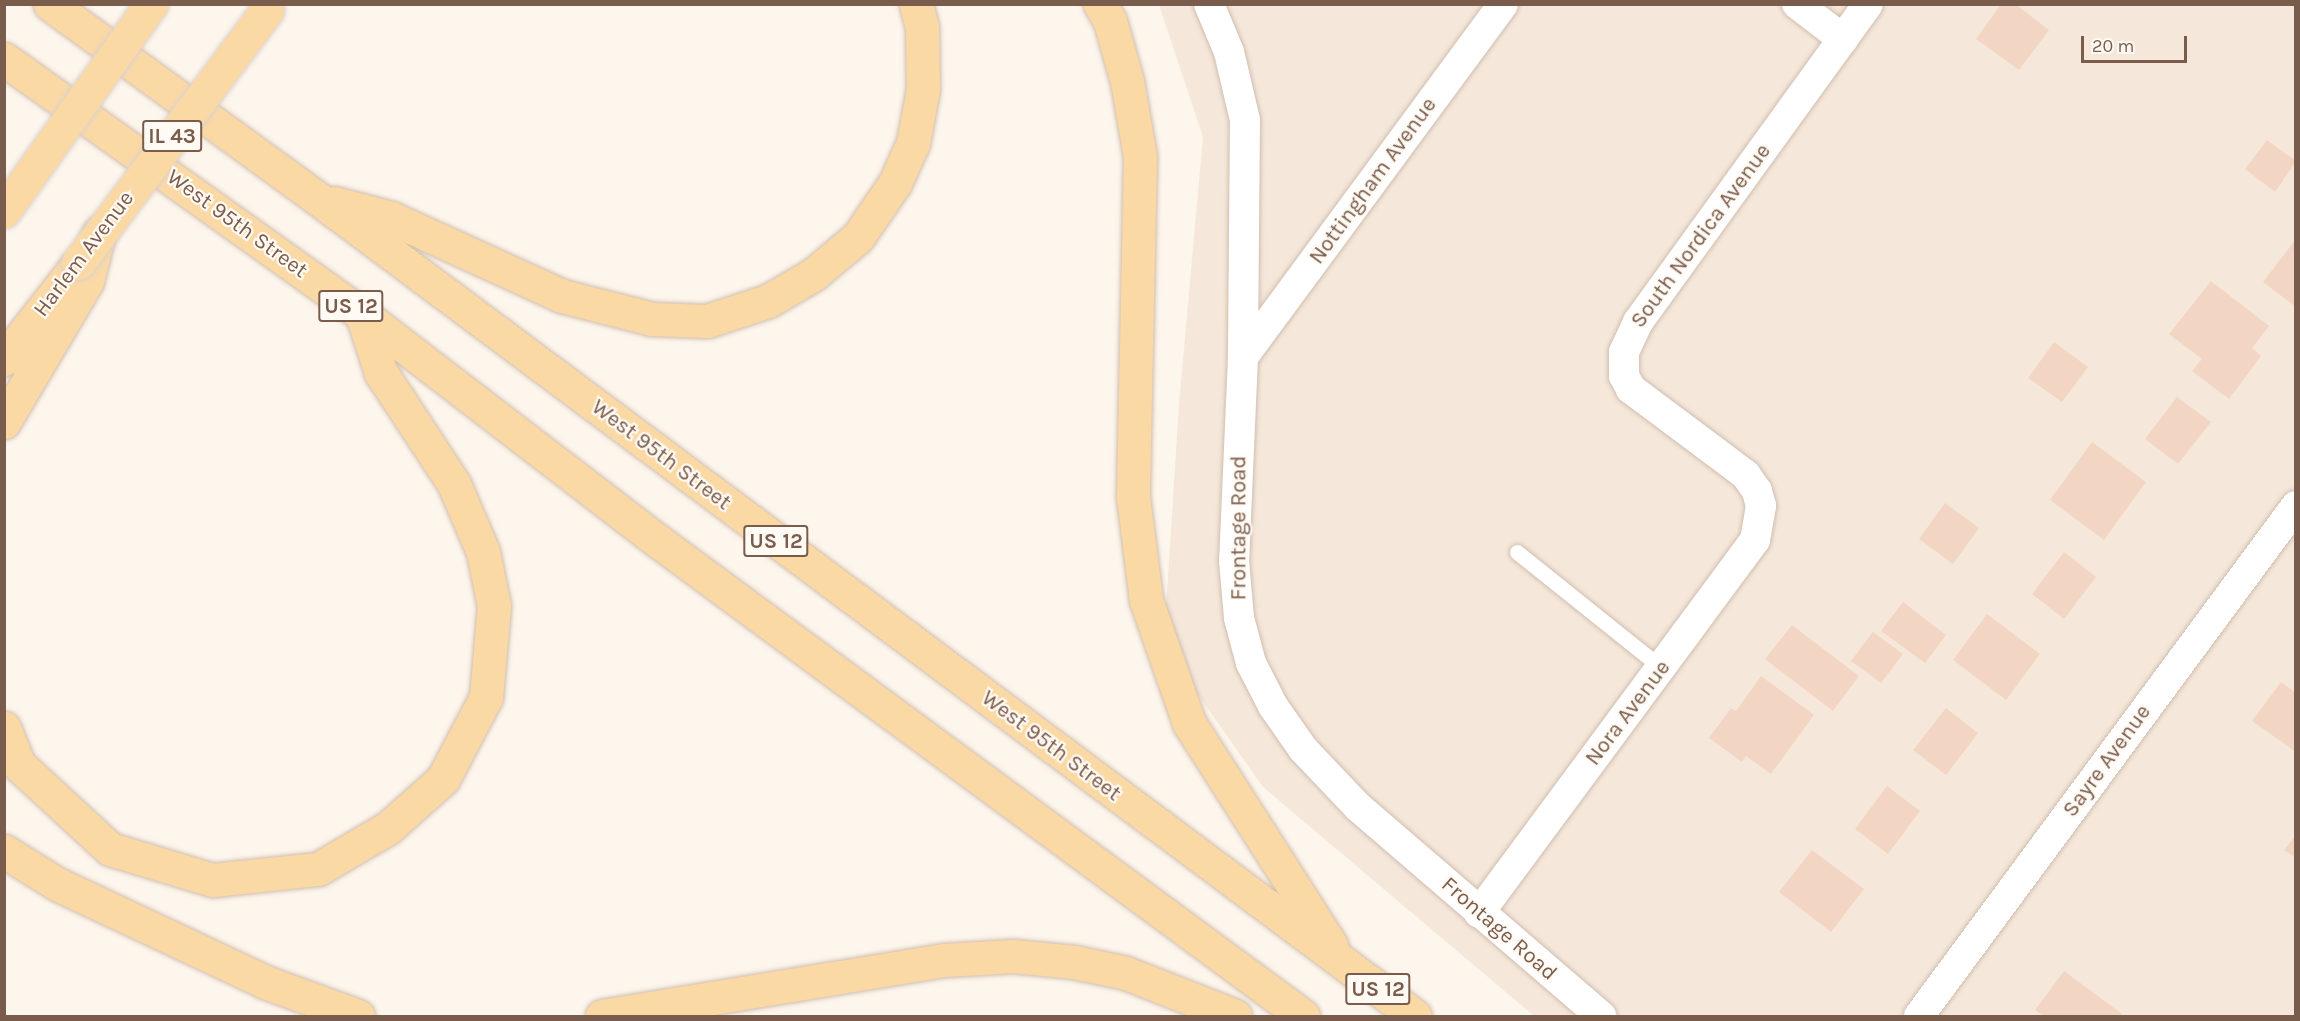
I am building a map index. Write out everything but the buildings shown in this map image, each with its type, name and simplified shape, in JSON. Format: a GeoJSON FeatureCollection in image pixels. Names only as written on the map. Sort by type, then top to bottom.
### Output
{"type":"FeatureCollection","features":[{"type":"Feature","properties":{"kind":"main road","name":"West 95th Street"},"geometry":{"type":"LineString","coordinates":[[50,4],[317,198],[1415,1017]]}},
{"type":"Feature","properties":{"kind":"main road"},"geometry":{"type":"LineString","coordinates":[[61,4],[90,33]]}},
{"type":"Feature","properties":{"kind":"main road"},"geometry":{"type":"LineString","coordinates":[[4,211],[151,4]]}},
{"type":"Feature","properties":{"kind":"main road"},"geometry":{"type":"LineString","coordinates":[[317,198],[391,218],[562,296],[652,319],[707,321],[768,301],[814,274],[858,237],[895,183],[913,143],[923,89],[922,27],[916,4]]}},
{"type":"Feature","properties":{"kind":"main road"},"geometry":{"type":"LineString","coordinates":[[1100,4],[1110,21],[1127,81],[1140,156],[1132,497],[1146,600],[1189,723],[1341,962]]}},
{"type":"Feature","properties":{"kind":"main road","name":"Harlem Avenue"},"geometry":{"type":"LineString","coordinates":[[4,359],[269,7]]}},
{"type":"Feature","properties":{"kind":"main road","name":"West 95th Street"},"geometry":{"type":"LineString","coordinates":[[4,58],[362,314],[658,541],[1303,1017]]}},
{"type":"Feature","properties":{"kind":"main road"},"geometry":{"type":"LineString","coordinates":[[4,65],[36,80]]}},
{"type":"Feature","properties":{"kind":"main road"},"geometry":{"type":"LineString","coordinates":[[4,422],[87,282],[99,233]]}},
{"type":"Feature","properties":{"kind":"main road"},"geometry":{"type":"LineString","coordinates":[[4,728],[19,765],[110,849],[213,880],[318,869],[388,828],[443,779],[486,697],[494,606],[483,552],[454,484],[381,373],[362,314]]}},
{"type":"Feature","properties":{"kind":"main road"},"geometry":{"type":"LineString","coordinates":[[4,851],[57,884],[265,982],[358,1017]]}},
{"type":"Feature","properties":{"kind":"main road"},"geometry":{"type":"LineString","coordinates":[[602,1017],[945,960],[1013,956],[1074,962],[1126,973],[1235,1017]]}},
{"type":"Feature","properties":{"kind":"street","name":"Frontage Road"},"geometry":{"type":"LineString","coordinates":[[1209,4],[1230,52],[1245,120],[1243,357],[1234,561],[1239,618],[1251,663],[1273,706],[1303,749],[1358,807],[1601,1017]]}},
{"type":"Feature","properties":{"kind":"street","name":"Nottingham Avenue"},"geometry":{"type":"LineString","coordinates":[[1243,357],[1503,4]]}},
{"type":"Feature","properties":{"kind":"street"},"geometry":{"type":"LineString","coordinates":[[1797,4],[1843,39]]}},
{"type":"Feature","properties":{"kind":"street","name":"South Nordica Avenue"},"geometry":{"type":"LineString","coordinates":[[1761,506],[1757,491],[1746,475],[1631,389],[1624,376],[1624,352],[1638,322],[1868,4]]}},
{"type":"Feature","properties":{"kind":"street","name":"Nora Avenue"},"geometry":{"type":"LineString","coordinates":[[1479,913],[1755,540],[1761,506]]}},
{"type":"Feature","properties":{"kind":"street","name":"Sayre Avenue"},"geometry":{"type":"LineString","coordinates":[[1919,1017],[2295,506]]}},
{"type":"Feature","properties":{"kind":"lane"},"geometry":{"type":"LineString","coordinates":[[1517,552],[1662,668]]}},
{"type":"Feature","properties":{"kind":"shaded area"},"geometry":{"type":"Polygon","coordinates":[[[1159,5],[2295,5],[2295,1016],[1534,1016],[1263,787],[1196,692],[1166,608],[1179,404],[1203,137],[1159,5]]]}}]}
